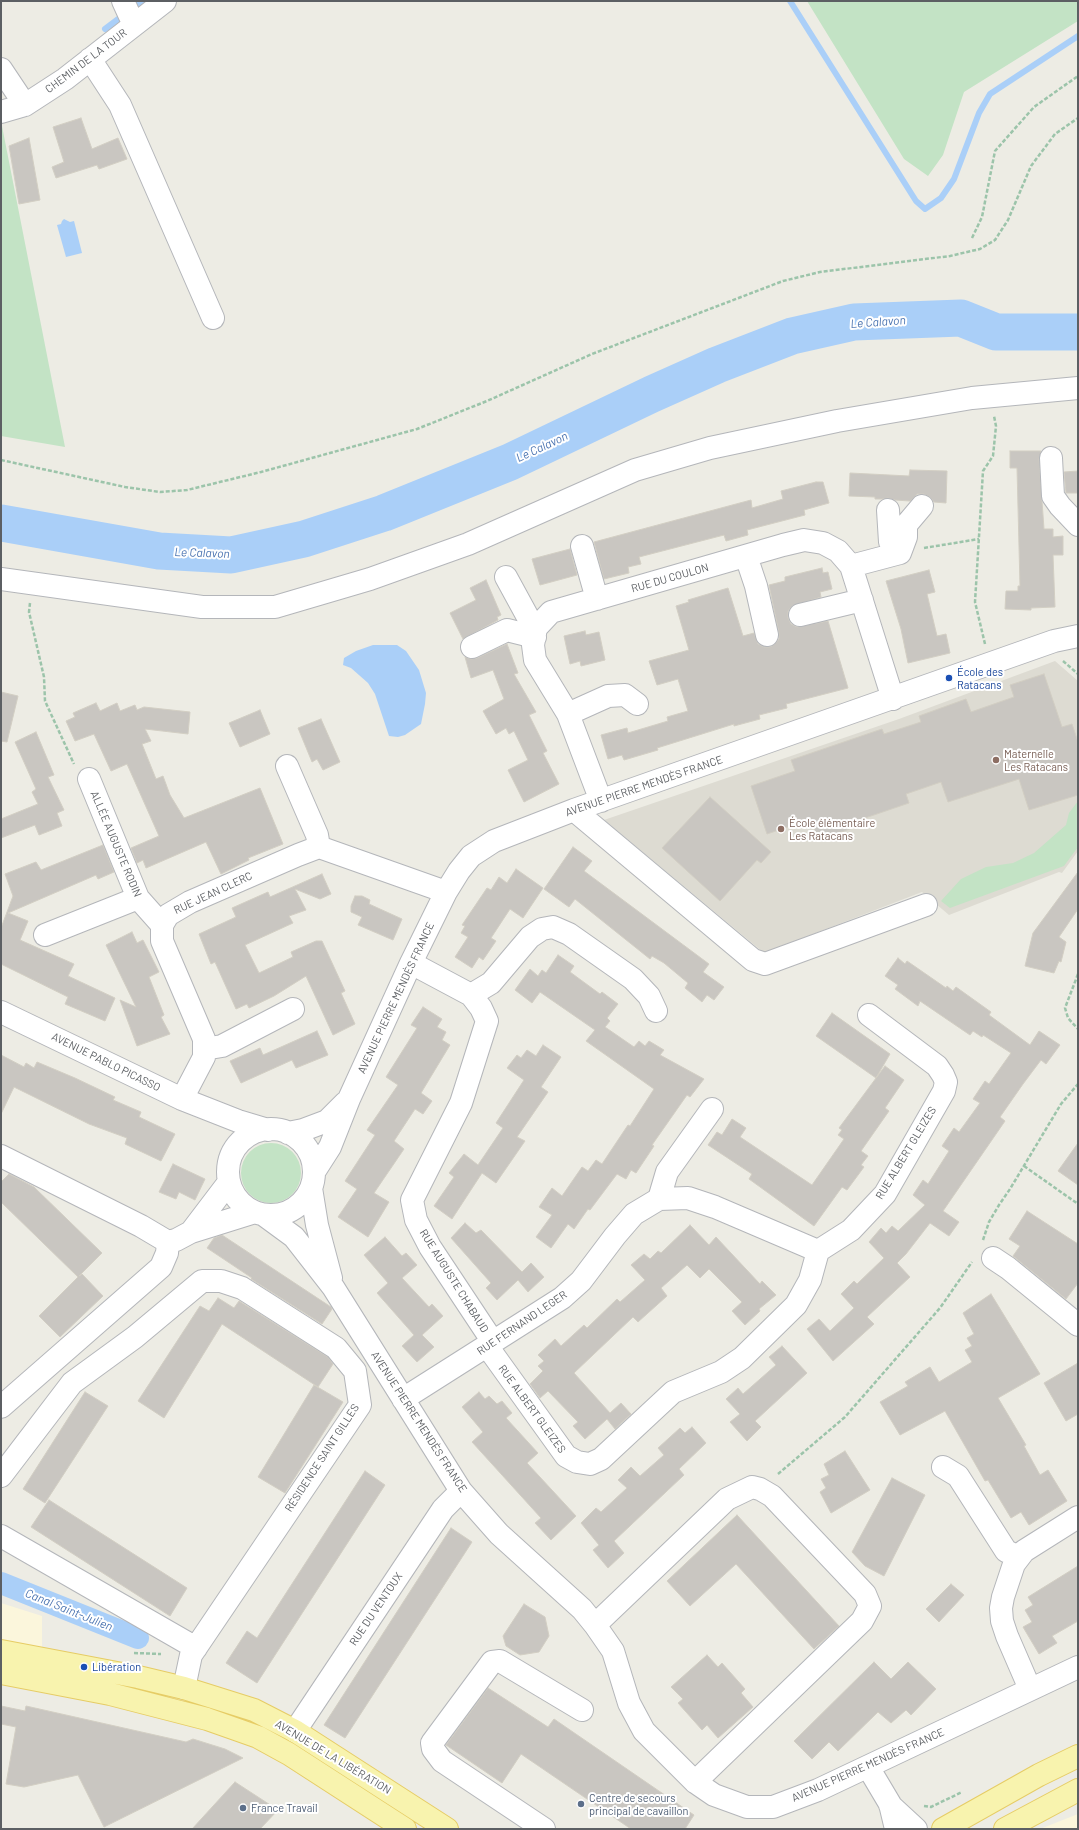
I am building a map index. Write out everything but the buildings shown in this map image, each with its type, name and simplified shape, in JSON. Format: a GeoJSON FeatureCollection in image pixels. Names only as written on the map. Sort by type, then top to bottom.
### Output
{"type":"FeatureCollection","features":[{"type":"Feature","properties":{"kind":"main road","name":"AVENUE DE LA LIBÉRATION"},"geometry":{"type":"LineString","coordinates":[[1,1649],[184,1688],[254,1710],[295,1731],[447,1829]]}},
{"type":"Feature","properties":{"kind":"main road","name":"AVENUE DE LA LIBÉRATION"},"geometry":{"type":"LineString","coordinates":[[5,1678],[110,1694],[208,1719],[258,1737],[289,1754],[405,1829]]}},
{"type":"Feature","properties":{"kind":"main road"},"geometry":{"type":"LineString","coordinates":[[943,1829],[1039,1774],[1078,1756]]}},
{"type":"Feature","properties":{"kind":"main road"},"geometry":{"type":"LineString","coordinates":[[1005,1829],[1078,1790]]}},
{"type":"Feature","properties":{"kind":"street"},"geometry":{"type":"LineString","coordinates":[[122,1],[134,25]]}},
{"type":"Feature","properties":{"kind":"street","name":"CHEMIN DE LA TOUR"},"geometry":{"type":"LineString","coordinates":[[1,112],[25,105],[65,79],[165,1]]}},
{"type":"Feature","properties":{"kind":"street"},"geometry":{"type":"LineString","coordinates":[[90,59],[120,105],[213,318]]}},
{"type":"Feature","properties":{"kind":"street"},"geometry":{"type":"LineString","coordinates":[[1,69],[25,105]]}},
{"type":"Feature","properties":{"kind":"street"},"geometry":{"type":"LineString","coordinates":[[1,579],[32,585],[202,607],[275,607],[370,579],[468,544],[635,470],[703,450],[837,421],[991,396],[1078,388]]}},
{"type":"Feature","properties":{"kind":"street"},"geometry":{"type":"LineString","coordinates":[[1051,458],[1053,496],[1060,506],[1078,525]]}},
{"type":"Feature","properties":{"kind":"street"},"geometry":{"type":"LineString","coordinates":[[900,553],[906,537],[906,526],[922,506]]}},
{"type":"Feature","properties":{"kind":"street"},"geometry":{"type":"LineString","coordinates":[[888,510],[890,542],[900,553]]}},
{"type":"Feature","properties":{"kind":"street","name":"RUE DU COULON"},"geometry":{"type":"LineString","coordinates":[[535,632],[551,612],[804,540],[823,543],[838,551],[851,566],[893,699]]}},
{"type":"Feature","properties":{"kind":"street"},"geometry":{"type":"LineString","coordinates":[[576,548],[590,601]]}},
{"type":"Feature","properties":{"kind":"street"},"geometry":{"type":"LineString","coordinates":[[851,566],[900,553]]}},
{"type":"Feature","properties":{"kind":"street"},"geometry":{"type":"LineString","coordinates":[[746,556],[756,586],[766,635]]}},
{"type":"Feature","properties":{"kind":"street"},"geometry":{"type":"LineString","coordinates":[[506,577],[535,632],[535,660],[568,714],[602,801]]}},
{"type":"Feature","properties":{"kind":"street"},"geometry":{"type":"LineString","coordinates":[[800,615],[862,600]]}},
{"type":"Feature","properties":{"kind":"street"},"geometry":{"type":"LineString","coordinates":[[472,647],[507,630],[535,632]]}},
{"type":"Feature","properties":{"kind":"street","name":"AVENUE PIERRE MENDÈS FRANCE"},"geometry":{"type":"LineString","coordinates":[[333,1287],[317,1225],[312,1180],[330,1147],[349,1099],[411,963],[446,892],[459,871],[471,856],[494,841],[574,810],[893,699],[990,663],[1054,641],[1078,636]]}},
{"type":"Feature","properties":{"kind":"street"},"geometry":{"type":"LineString","coordinates":[[568,714],[608,696],[625,696],[637,704]]}},
{"type":"Feature","properties":{"kind":"street"},"geometry":{"type":"LineString","coordinates":[[287,766],[317,835],[319,847],[446,892]]}},
{"type":"Feature","properties":{"kind":"street","name":"ALLÉE AUGUSTE RODIN"},"geometry":{"type":"LineString","coordinates":[[89,779],[138,898],[162,925]]}},
{"type":"Feature","properties":{"kind":"street"},"geometry":{"type":"LineString","coordinates":[[574,810],[752,960],[765,964],[926,905]]}},
{"type":"Feature","properties":{"kind":"street","name":"RUE JEAN CLERC"},"geometry":{"type":"LineString","coordinates":[[162,925],[168,915],[190,902],[319,847]]}},
{"type":"Feature","properties":{"kind":"street"},"geometry":{"type":"LineString","coordinates":[[45,935],[138,898]]}},
{"type":"Feature","properties":{"kind":"street"},"geometry":{"type":"LineString","coordinates":[[162,925],[162,941],[204,1039],[204,1057],[182,1099]]}},
{"type":"Feature","properties":{"kind":"street"},"geometry":{"type":"LineString","coordinates":[[471,995],[491,983],[530,937],[542,929],[554,928],[570,934],[633,979],[649,996],[656,1011]]}},
{"type":"Feature","properties":{"kind":"street","name":"RUE AUGUSTE CHABAUD"},"geometry":{"type":"LineString","coordinates":[[411,963],[471,995],[481,1008],[487,1021],[461,1103],[412,1200],[416,1220],[430,1247],[490,1344]]}},
{"type":"Feature","properties":{"kind":"street"},"geometry":{"type":"LineString","coordinates":[[204,1049],[222,1046],[293,1009]]}},
{"type":"Feature","properties":{"kind":"street","name":"AVENUE PABLO PICASSO"},"geometry":{"type":"LineString","coordinates":[[1,1012],[182,1099],[238,1122],[278,1131]]}},
{"type":"Feature","properties":{"kind":"street","name":"RUE ALBERT GLEIZES"},"geometry":{"type":"LineString","coordinates":[[490,1344],[566,1456],[577,1462],[590,1464],[601,1459],[673,1392],[721,1372],[742,1358],[796,1304],[810,1280],[818,1251],[851,1230],[884,1194],[944,1091],[946,1082],[937,1066],[869,1015]]}},
{"type":"Feature","properties":{"kind":"street","name":"AVENUE PIERRE MENDÈS FRANCE"},"geometry":{"type":"LineString","coordinates":[[278,1131],[303,1130],[327,1121],[349,1099]]}},
{"type":"Feature","properties":{"kind":"street"},"geometry":{"type":"LineString","coordinates":[[659,1199],[668,1172],[712,1109]]}},
{"type":"Feature","properties":{"kind":"street"},"geometry":{"type":"LineString","coordinates":[[211,1111],[226,1131],[233,1152]]}},
{"type":"Feature","properties":{"kind":"street"},"geometry":{"type":"LineString","coordinates":[[278,1131],[298,1140],[307,1149],[312,1160],[312,1180],[301,1202],[287,1212],[276,1215],[259,1213],[246,1207],[238,1200],[229,1182],[229,1162],[233,1152],[247,1136],[278,1131]]}},
{"type":"Feature","properties":{"kind":"street"},"geometry":{"type":"LineString","coordinates":[[1,1156],[141,1226],[168,1242],[176,1240],[191,1232],[259,1213]]}},
{"type":"Feature","properties":{"kind":"street"},"geometry":{"type":"LineString","coordinates":[[191,1232],[229,1182]]}},
{"type":"Feature","properties":{"kind":"street","name":"RUE FERNAND LEGER"},"geometry":{"type":"LineString","coordinates":[[403,1399],[562,1298],[581,1281],[614,1236],[634,1214],[659,1199],[688,1198],[715,1207],[818,1251]]}},
{"type":"Feature","properties":{"kind":"street","name":"AVENUE PIERRE MENDÈS FRANCE"},"geometry":{"type":"LineString","coordinates":[[259,1213],[294,1237],[333,1287],[461,1491],[499,1534],[582,1609],[595,1625],[613,1651],[629,1703],[644,1731],[695,1782],[714,1795],[747,1807],[773,1807],[818,1790],[1078,1667]]}},
{"type":"Feature","properties":{"kind":"street"},"geometry":{"type":"LineString","coordinates":[[1,1407],[162,1267],[168,1254],[168,1242]]}},
{"type":"Feature","properties":{"kind":"street"},"geometry":{"type":"LineString","coordinates":[[983,1252],[1008,1268],[1078,1325]]}},
{"type":"Feature","properties":{"kind":"street","name":"RÉSIDENCE SAINT GILLES"},"geometry":{"type":"LineString","coordinates":[[1,1476],[72,1383],[135,1336],[202,1281],[221,1281],[242,1288],[336,1348],[355,1371],[360,1405],[194,1651],[184,1688]]}},
{"type":"Feature","properties":{"kind":"street"},"geometry":{"type":"LineString","coordinates":[[943,1467],[958,1476],[1006,1551],[1019,1556]]}},
{"type":"Feature","properties":{"kind":"street"},"geometry":{"type":"LineString","coordinates":[[595,1625],[727,1499],[752,1487],[760,1489],[772,1496],[865,1594],[870,1606],[862,1621],[695,1782]]}},
{"type":"Feature","properties":{"kind":"street","name":"RUE DU VENTOUX"},"geometry":{"type":"LineString","coordinates":[[295,1731],[443,1509],[461,1491]]}},
{"type":"Feature","properties":{"kind":"street"},"geometry":{"type":"LineString","coordinates":[[1030,1689],[1007,1636],[1002,1621],[1000,1608],[1014,1564],[1019,1556],[1032,1545],[1078,1517]]}},
{"type":"Feature","properties":{"kind":"street"},"geometry":{"type":"LineString","coordinates":[[1,1536],[194,1651]]}},
{"type":"Feature","properties":{"kind":"street"},"geometry":{"type":"LineString","coordinates":[[544,1829],[442,1761],[432,1749],[432,1743],[492,1662],[500,1661],[582,1710]]}},
{"type":"Feature","properties":{"kind":"street"},"geometry":{"type":"LineString","coordinates":[[868,1767],[890,1804],[916,1829]]}},
{"type":"Feature","properties":{"kind":"street"},"geometry":{"type":"LineString","coordinates":[[890,1804],[896,1829]]}},
{"type":"Feature","properties":{"kind":"path"},"geometry":{"type":"LineString","coordinates":[[972,238],[982,217],[995,151],[1034,107],[1078,76]]}},
{"type":"Feature","properties":{"kind":"path"},"geometry":{"type":"LineString","coordinates":[[1,460],[124,487],[160,492],[187,490],[262,472],[416,429],[592,354],[783,281],[820,272],[950,256],[980,249],[995,240],[1008,220],[1031,166],[1055,134],[1078,118]]}},
{"type":"Feature","properties":{"kind":"path"},"geometry":{"type":"LineString","coordinates":[[990,663],[975,602],[983,471],[993,456],[996,434],[991,396]]}},
{"type":"Feature","properties":{"kind":"path"},"geometry":{"type":"LineString","coordinates":[[900,553],[979,538]]}},
{"type":"Feature","properties":{"kind":"path"},"geometry":{"type":"LineString","coordinates":[[32,585],[30,612],[44,678],[45,701],[78,774],[89,779]]}},
{"type":"Feature","properties":{"kind":"path"},"geometry":{"type":"LineString","coordinates":[[1078,974],[1065,1008],[1068,1018],[1078,1029]]}},
{"type":"Feature","properties":{"kind":"path"},"geometry":{"type":"LineString","coordinates":[[760,1489],[845,1417],[940,1308],[983,1252],[989,1222],[1061,1104],[1078,1084]]}},
{"type":"Feature","properties":{"kind":"path"},"geometry":{"type":"LineString","coordinates":[[1024,1166],[1078,1204]]}},
{"type":"Feature","properties":{"kind":"path"},"geometry":{"type":"LineString","coordinates":[[129,1654],[194,1651]]}},
{"type":"Feature","properties":{"kind":"path"},"geometry":{"type":"LineString","coordinates":[[919,1806],[931,1807],[968,1788]]}},
{"type":"Feature","properties":{"kind":"shaded area"},"geometry":{"type":"Polygon","coordinates":[[[1055,661],[1078,681],[1078,851],[1062,873],[1059,872],[949,915],[922,892],[764,953],[604,820],[899,719],[1055,661]]]}},
{"type":"Feature","properties":{"kind":"shaded area"},"geometry":{"type":"Polygon","coordinates":[[[1,1603],[42,1616],[42,1654],[1,1646],[1,1603]]]}},
{"type":"Feature","properties":{"kind":"shaded area"},"geometry":{"type":"Polygon","coordinates":[[[1078,1814],[1078,1829],[1040,1829],[1078,1814]]]}},
{"type":"Feature","properties":{"kind":"green space"},"geometry":{"type":"Polygon","coordinates":[[[807,1],[1078,1],[1078,21],[964,92],[943,155],[928,176],[904,159],[807,1]]]}},
{"type":"Feature","properties":{"kind":"green space"},"geometry":{"type":"Polygon","coordinates":[[[2,126],[65,447],[1,436],[2,126]]]}},
{"type":"Feature","properties":{"kind":"green space"},"geometry":{"type":"Polygon","coordinates":[[[1078,801],[1078,847],[1064,866],[950,908],[941,901],[961,879],[986,867],[1013,863],[1034,853],[1066,825],[1069,813],[1078,801]]]}},
{"type":"Feature","properties":{"kind":"green space"},"geometry":{"type":"Polygon","coordinates":[[[271,1143],[287,1148],[292,1152],[296,1157],[301,1173],[296,1189],[292,1194],[287,1198],[271,1203],[255,1198],[250,1194],[246,1189],[241,1173],[246,1157],[250,1152],[255,1148],[271,1143]]]}},
{"type":"Feature","properties":{"kind":"water"},"geometry":{"type":"Polygon","coordinates":[[[64,219],[70,222],[74,221],[82,253],[66,257],[57,225],[61,224],[64,219]]]}},
{"type":"Feature","properties":{"kind":"water"},"geometry":{"type":"Polygon","coordinates":[[[373,645],[397,645],[406,651],[419,670],[426,693],[421,724],[405,735],[398,737],[389,736],[375,694],[368,683],[351,668],[343,665],[344,658],[356,651],[373,645]]]}},
{"type":"Feature","properties":{"kind":"waterway"},"geometry":{"type":"LineString","coordinates":[[105,29],[142,1]]}},
{"type":"Feature","properties":{"kind":"waterway"},"geometry":{"type":"LineString","coordinates":[[790,1],[916,201],[925,209],[941,198],[954,179],[979,113],[990,94],[1078,36]]}},
{"type":"Feature","properties":{"kind":"waterway","name":"Le Calavon"},"geometry":{"type":"LineString","coordinates":[[1,523],[159,551],[231,555],[304,539],[384,513],[510,462],[652,394],[717,365],[792,336],[854,322],[961,318],[996,332],[1078,332]]}},
{"type":"Feature","properties":{"kind":"waterway","name":"Canal Saint-Julien"},"geometry":{"type":"LineString","coordinates":[[1,1583],[138,1638]]}},
{"type":"Feature","properties":{"kind":"place","name":"École des Ratacans"},"geometry":{"type":"Point","coordinates":[949,678]}},
{"type":"Feature","properties":{"kind":"place","name":"Maternelle Les Ratacans"},"geometry":{"type":"Point","coordinates":[996,760]}},
{"type":"Feature","properties":{"kind":"place","name":"École élémentaire Les Ratacans"},"geometry":{"type":"Point","coordinates":[781,829]}},
{"type":"Feature","properties":{"kind":"place","name":"Libération"},"geometry":{"type":"Point","coordinates":[84,1667]}},
{"type":"Feature","properties":{"kind":"place","name":"Centre de secours principal de cavaillon"},"geometry":{"type":"Point","coordinates":[581,1804]}},
{"type":"Feature","properties":{"kind":"place","name":"France Travail"},"geometry":{"type":"Point","coordinates":[243,1808]}}]}
